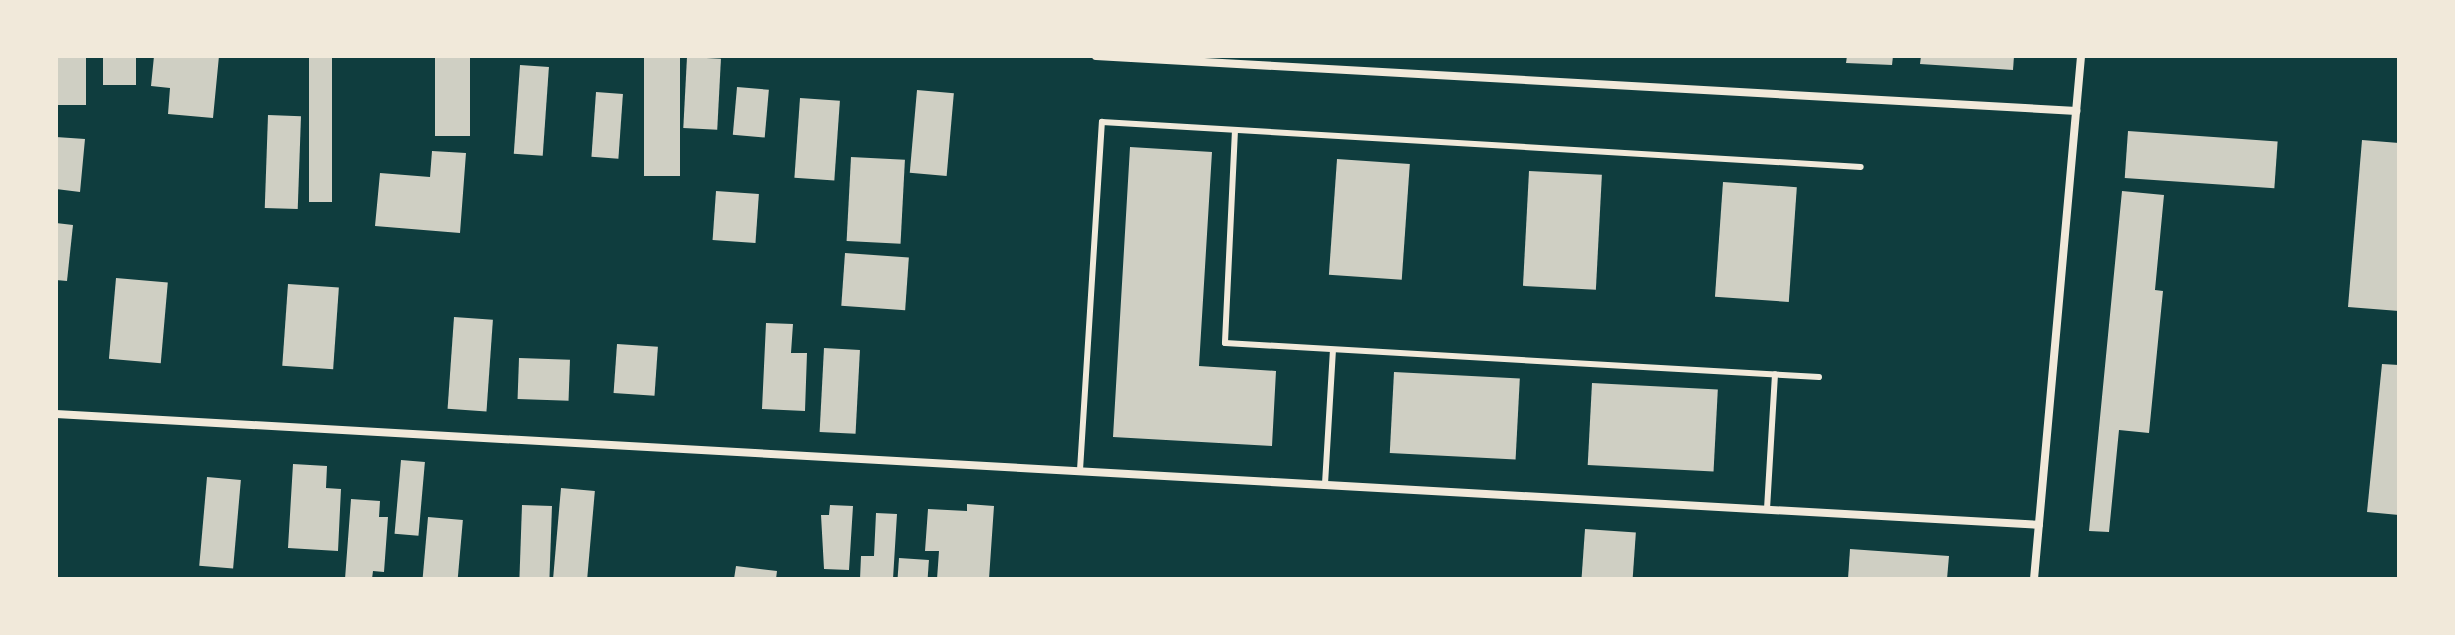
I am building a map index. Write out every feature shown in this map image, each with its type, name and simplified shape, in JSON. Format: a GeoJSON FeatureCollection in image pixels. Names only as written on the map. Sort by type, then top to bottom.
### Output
{"type":"FeatureCollection","features":[{"type":"Feature","properties":{"kind":"street"},"geometry":{"type":"LineString","coordinates":[[1096,56],[2076,111]]}},
{"type":"Feature","properties":{"kind":"street"},"geometry":{"type":"LineString","coordinates":[[2034,579],[2081,56]]}},
{"type":"Feature","properties":{"kind":"street"},"geometry":{"type":"LineString","coordinates":[[56,414],[2039,525]]}},
{"type":"Feature","properties":{"kind":"lane"},"geometry":{"type":"LineString","coordinates":[[1080,470],[1102,122],[1861,167]]}},
{"type":"Feature","properties":{"kind":"lane"},"geometry":{"type":"LineString","coordinates":[[1235,130],[1225,343],[1819,377]]}},
{"type":"Feature","properties":{"kind":"lane"},"geometry":{"type":"LineString","coordinates":[[1325,484],[1333,350]]}},
{"type":"Feature","properties":{"kind":"lane"},"geometry":{"type":"LineString","coordinates":[[1767,509],[1775,374]]}},
{"type":"Feature","properties":{"kind":"building"},"geometry":{"type":"Polygon","coordinates":[[[56,56],[86,56],[86,105],[56,105],[56,56]]]}},
{"type":"Feature","properties":{"kind":"building"},"geometry":{"type":"Polygon","coordinates":[[[103,56],[136,56],[136,85],[103,85],[103,56]]]}},
{"type":"Feature","properties":{"kind":"building"},"geometry":{"type":"Polygon","coordinates":[[[154,56],[219,56],[213,118],[168,114],[170,88],[151,86],[154,56]]]}},
{"type":"Feature","properties":{"kind":"building"},"geometry":{"type":"Polygon","coordinates":[[[309,56],[332,56],[332,202],[309,202],[309,56]]]}},
{"type":"Feature","properties":{"kind":"building"},"geometry":{"type":"Polygon","coordinates":[[[435,56],[470,56],[470,136],[435,136],[435,56]]]}},
{"type":"Feature","properties":{"kind":"building"},"geometry":{"type":"Polygon","coordinates":[[[644,56],[680,56],[680,176],[644,176],[644,56]]]}},
{"type":"Feature","properties":{"kind":"building"},"geometry":{"type":"Polygon","coordinates":[[[1847,56],[1893,56],[1892,65],[1846,63],[1847,56]]]}},
{"type":"Feature","properties":{"kind":"building"},"geometry":{"type":"Polygon","coordinates":[[[1921,56],[2014,56],[2013,70],[1920,64],[1921,56]]]}},
{"type":"Feature","properties":{"kind":"building"},"geometry":{"type":"Polygon","coordinates":[[[687,57],[721,59],[717,130],[683,128],[687,57]]]}},
{"type":"Feature","properties":{"kind":"building"},"geometry":{"type":"Polygon","coordinates":[[[520,65],[549,67],[543,156],[514,154],[520,65]]]}},
{"type":"Feature","properties":{"kind":"building"},"geometry":{"type":"Polygon","coordinates":[[[737,87],[769,90],[765,138],[733,135],[737,87]]]}},
{"type":"Feature","properties":{"kind":"building"},"geometry":{"type":"Polygon","coordinates":[[[917,90],[954,93],[947,176],[910,173],[917,90]]]}},
{"type":"Feature","properties":{"kind":"building"},"geometry":{"type":"Polygon","coordinates":[[[596,92],[623,94],[618,159],[591,157],[596,92]]]}},
{"type":"Feature","properties":{"kind":"building"},"geometry":{"type":"Polygon","coordinates":[[[800,98],[840,101],[834,181],[794,178],[800,98]]]}},
{"type":"Feature","properties":{"kind":"building"},"geometry":{"type":"Polygon","coordinates":[[[268,115],[301,116],[298,209],[265,208],[268,115]]]}},
{"type":"Feature","properties":{"kind":"building"},"geometry":{"type":"Polygon","coordinates":[[[2128,131],[2278,141],[2274,188],[2125,178],[2128,131]]]}},
{"type":"Feature","properties":{"kind":"building"},"geometry":{"type":"Polygon","coordinates":[[[56,137],[85,139],[80,192],[56,189],[56,137]]]}},
{"type":"Feature","properties":{"kind":"building"},"geometry":{"type":"Polygon","coordinates":[[[2362,140],[2399,143],[2399,311],[2348,307],[2362,140]]]}},
{"type":"Feature","properties":{"kind":"building"},"geometry":{"type":"Polygon","coordinates":[[[1130,147],[1212,152],[1199,366],[1276,371],[1272,446],[1113,437],[1130,147]]]}},
{"type":"Feature","properties":{"kind":"building"},"geometry":{"type":"Polygon","coordinates":[[[432,151],[466,153],[460,233],[375,226],[380,173],[430,177],[432,151]]]}},
{"type":"Feature","properties":{"kind":"building"},"geometry":{"type":"Polygon","coordinates":[[[851,157],[905,160],[901,244],[847,241],[851,157]]]}},
{"type":"Feature","properties":{"kind":"building"},"geometry":{"type":"Polygon","coordinates":[[[1337,159],[1410,164],[1402,280],[1329,275],[1337,159]]]}},
{"type":"Feature","properties":{"kind":"building"},"geometry":{"type":"Polygon","coordinates":[[[1529,171],[1602,175],[1596,290],[1523,286],[1529,171]]]}},
{"type":"Feature","properties":{"kind":"building"},"geometry":{"type":"Polygon","coordinates":[[[1723,182],[1797,187],[1789,302],[1715,297],[1723,182]]]}},
{"type":"Feature","properties":{"kind":"building"},"geometry":{"type":"Polygon","coordinates":[[[716,191],[759,194],[755,243],[713,240],[716,191]]]}},
{"type":"Feature","properties":{"kind":"building"},"geometry":{"type":"Polygon","coordinates":[[[2122,191],[2164,195],[2155,290],[2163,291],[2149,433],[2119,430],[2109,532],[2089,531],[2122,191]]]}},
{"type":"Feature","properties":{"kind":"building"},"geometry":{"type":"Polygon","coordinates":[[[56,223],[73,225],[67,281],[56,280],[56,223]]]}},
{"type":"Feature","properties":{"kind":"building"},"geometry":{"type":"Polygon","coordinates":[[[845,253],[909,257],[905,310],[841,306],[845,253]]]}},
{"type":"Feature","properties":{"kind":"building"},"geometry":{"type":"Polygon","coordinates":[[[116,278],[168,283],[161,363],[109,359],[116,278]]]}},
{"type":"Feature","properties":{"kind":"building"},"geometry":{"type":"Polygon","coordinates":[[[288,284],[339,288],[333,369],[282,366],[288,284]]]}},
{"type":"Feature","properties":{"kind":"building"},"geometry":{"type":"Polygon","coordinates":[[[454,317],[493,320],[486,411],[448,409],[454,317]]]}},
{"type":"Feature","properties":{"kind":"building"},"geometry":{"type":"Polygon","coordinates":[[[766,323],[793,324],[791,353],[807,353],[805,411],[762,409],[766,323]]]}},
{"type":"Feature","properties":{"kind":"building"},"geometry":{"type":"Polygon","coordinates":[[[617,344],[658,347],[654,396],[614,393],[617,344]]]}},
{"type":"Feature","properties":{"kind":"building"},"geometry":{"type":"Polygon","coordinates":[[[824,348],[860,350],[856,434],[820,432],[824,348]]]}},
{"type":"Feature","properties":{"kind":"building"},"geometry":{"type":"Polygon","coordinates":[[[519,358],[570,360],[569,401],[518,399],[519,358]]]}},
{"type":"Feature","properties":{"kind":"building"},"geometry":{"type":"Polygon","coordinates":[[[2382,364],[2399,365],[2399,515],[2367,512],[2382,364]]]}},
{"type":"Feature","properties":{"kind":"building"},"geometry":{"type":"Polygon","coordinates":[[[1394,372],[1520,379],[1516,459],[1390,453],[1394,372]]]}},
{"type":"Feature","properties":{"kind":"building"},"geometry":{"type":"Polygon","coordinates":[[[1592,383],[1718,390],[1714,471],[1588,465],[1592,383]]]}},
{"type":"Feature","properties":{"kind":"building"},"geometry":{"type":"Polygon","coordinates":[[[401,460],[425,462],[418,536],[395,534],[401,460]]]}},
{"type":"Feature","properties":{"kind":"building"},"geometry":{"type":"Polygon","coordinates":[[[293,464],[327,466],[326,488],[341,489],[338,551],[288,548],[293,464]]]}},
{"type":"Feature","properties":{"kind":"building"},"geometry":{"type":"Polygon","coordinates":[[[207,477],[241,480],[233,569],[199,566],[207,477]]]}},
{"type":"Feature","properties":{"kind":"building"},"geometry":{"type":"Polygon","coordinates":[[[561,488],[595,491],[587,579],[553,579],[561,488]]]}},
{"type":"Feature","properties":{"kind":"building"},"geometry":{"type":"Polygon","coordinates":[[[351,499],[380,501],[379,517],[388,517],[384,572],[373,571],[372,579],[345,579],[351,499]]]}},
{"type":"Feature","properties":{"kind":"building"},"geometry":{"type":"Polygon","coordinates":[[[967,504],[994,506],[989,579],[937,579],[939,551],[925,551],[928,509],[967,511],[967,504]]]}},
{"type":"Feature","properties":{"kind":"building"},"geometry":{"type":"Polygon","coordinates":[[[522,505],[552,506],[549,579],[519,579],[522,505]]]}},
{"type":"Feature","properties":{"kind":"building"},"geometry":{"type":"Polygon","coordinates":[[[830,505],[853,506],[849,570],[824,569],[821,515],[829,515],[830,505]]]}},
{"type":"Feature","properties":{"kind":"building"},"geometry":{"type":"Polygon","coordinates":[[[876,513],[897,514],[893,579],[860,579],[861,556],[874,556],[876,513]]]}},
{"type":"Feature","properties":{"kind":"building"},"geometry":{"type":"Polygon","coordinates":[[[428,517],[463,520],[458,579],[423,579],[428,517]]]}},
{"type":"Feature","properties":{"kind":"building"},"geometry":{"type":"Polygon","coordinates":[[[1585,529],[1636,533],[1633,579],[1582,579],[1585,529]]]}},
{"type":"Feature","properties":{"kind":"building"},"geometry":{"type":"Polygon","coordinates":[[[1850,549],[1949,556],[1947,579],[1848,579],[1850,549]]]}},
{"type":"Feature","properties":{"kind":"building"},"geometry":{"type":"Polygon","coordinates":[[[899,558],[929,560],[928,579],[898,579],[899,558]]]}},
{"type":"Feature","properties":{"kind":"building"},"geometry":{"type":"Polygon","coordinates":[[[736,566],[777,571],[776,579],[734,579],[736,566]]]}}]}
